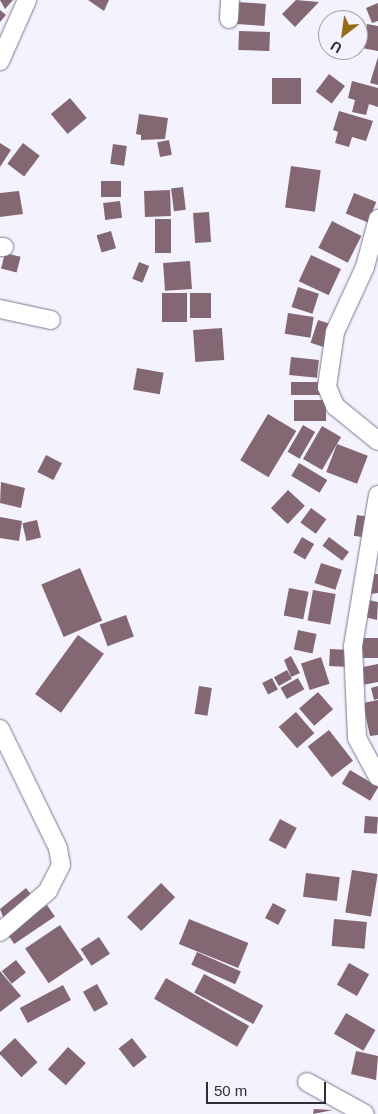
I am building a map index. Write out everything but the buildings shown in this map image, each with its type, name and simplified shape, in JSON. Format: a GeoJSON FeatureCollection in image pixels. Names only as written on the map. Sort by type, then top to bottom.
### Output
{"type":"FeatureCollection","features":[{"type":"Feature","properties":{"kind":"street"},"geometry":{"type":"LineString","coordinates":[[0,61],[26,0]]}},
{"type":"Feature","properties":{"kind":"street"},"geometry":{"type":"LineString","coordinates":[[229,19],[230,0]]}},
{"type":"Feature","properties":{"kind":"street"},"geometry":{"type":"LineString","coordinates":[[378,219],[365,267],[336,332],[327,387],[334,406],[378,441]]}},
{"type":"Feature","properties":{"kind":"street"},"geometry":{"type":"LineString","coordinates":[[0,309],[51,320]]}},
{"type":"Feature","properties":{"kind":"street"},"geometry":{"type":"LineString","coordinates":[[378,495],[353,646],[357,738],[378,778]]}},
{"type":"Feature","properties":{"kind":"street"},"geometry":{"type":"LineString","coordinates":[[0,729],[58,848],[61,865],[48,891],[0,932]]}},
{"type":"Feature","properties":{"kind":"street"},"geometry":{"type":"LineString","coordinates":[[306,1082],[365,1114]]}}]}
